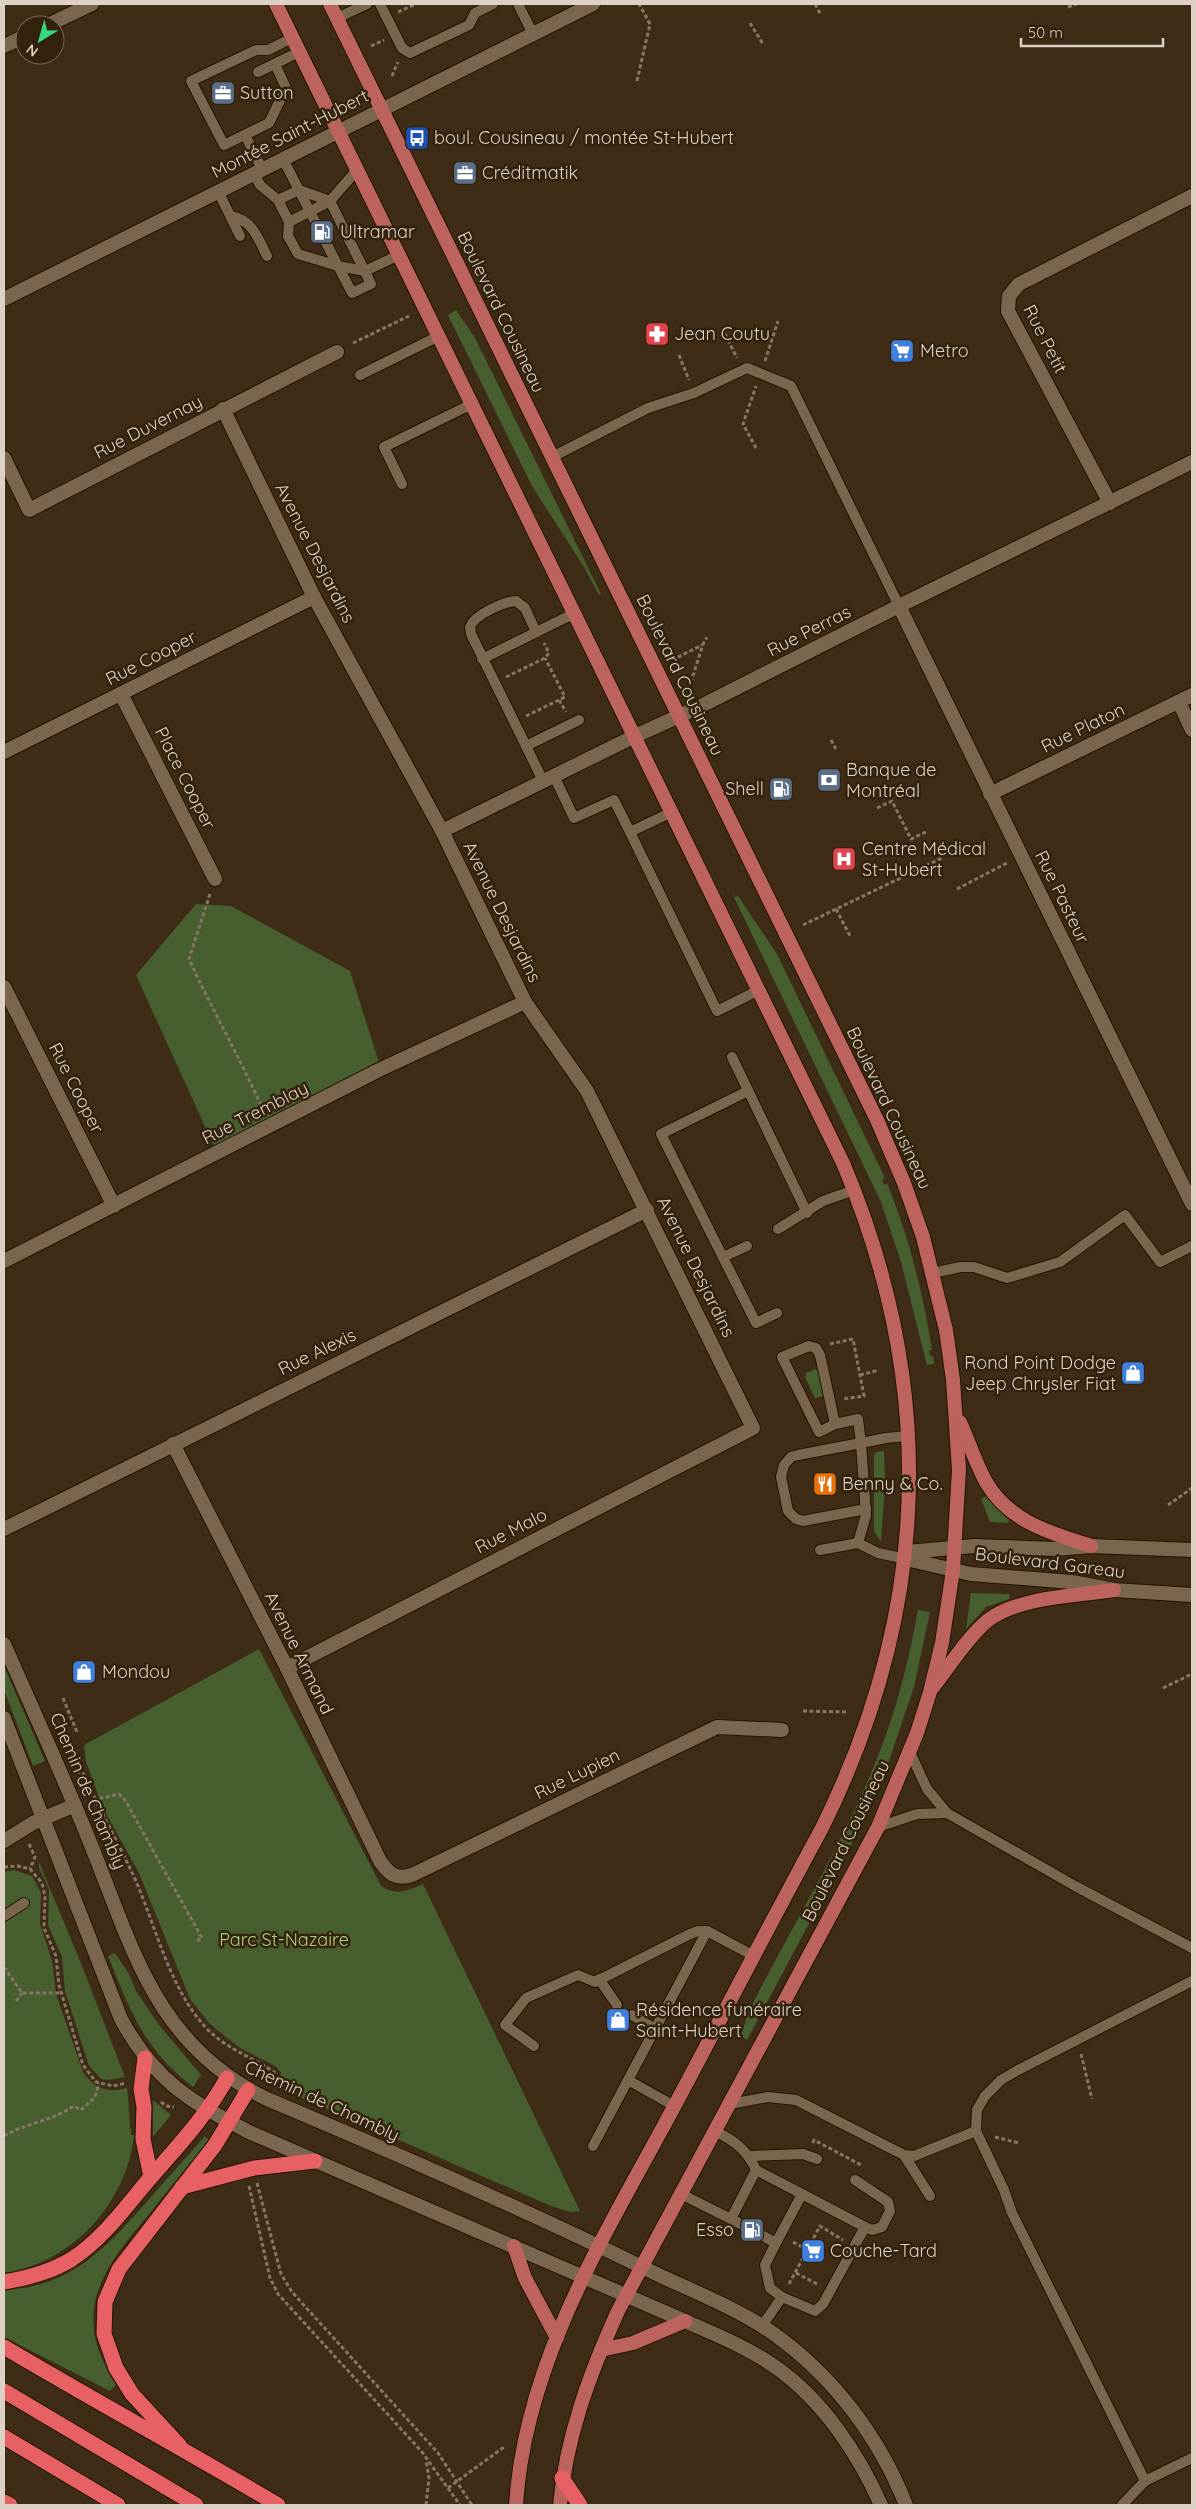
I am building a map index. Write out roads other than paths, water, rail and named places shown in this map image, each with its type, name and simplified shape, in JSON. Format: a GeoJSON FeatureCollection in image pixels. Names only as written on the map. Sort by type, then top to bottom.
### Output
{"type":"FeatureCollection","features":[{"type":"Feature","properties":{"kind":"highway"},"geometry":{"type":"LineString","coordinates":[[145,2058],[141,2089],[144,2107],[143,2139],[151,2178]]}},
{"type":"Feature","properties":{"kind":"highway"},"geometry":{"type":"LineString","coordinates":[[4,2282],[41,2274],[77,2255],[106,2230],[207,2110],[227,2078]]}},
{"type":"Feature","properties":{"kind":"highway"},"geometry":{"type":"LineString","coordinates":[[180,2446],[123,2381],[107,2347],[103,2314],[108,2291],[119,2269],[230,2122],[248,2090]]}},
{"type":"Feature","properties":{"kind":"highway"},"geometry":{"type":"LineString","coordinates":[[182,2187],[254,2168],[315,2161]]}},
{"type":"Feature","properties":{"kind":"highway"},"geometry":{"type":"LineString","coordinates":[[4,2347],[117,2414],[180,2446],[278,2505]]}},
{"type":"Feature","properties":{"kind":"highway"},"geometry":{"type":"LineString","coordinates":[[4,2391],[196,2505]]}},
{"type":"Feature","properties":{"kind":"highway"},"geometry":{"type":"LineString","coordinates":[[4,2437],[118,2505]]}},
{"type":"Feature","properties":{"kind":"highway"},"geometry":{"type":"LineString","coordinates":[[562,2478],[580,2505]]}},
{"type":"Feature","properties":{"kind":"highway"},"geometry":{"type":"LineString","coordinates":[[4,2502],[10,2505]]}},
{"type":"Feature","properties":{"kind":"main road","name":"Boulevard Cousineau"},"geometry":{"type":"LineString","coordinates":[[276,4],[760,990],[854,1190],[874,1244],[897,1334],[908,1436],[910,1493],[906,1556],[892,1640],[872,1710],[855,1758],[822,1828],[600,2246]]}},
{"type":"Feature","properties":{"kind":"main road","name":"Boulevard Cousineau"},"geometry":{"type":"LineString","coordinates":[[330,4],[876,1120],[911,1200],[933,1273],[946,1330],[956,1414],[959,1470],[953,1570],[946,1623],[930,1692],[910,1752],[878,1826],[642,2267]]}},
{"type":"Feature","properties":{"kind":"main road"},"geometry":{"type":"LineString","coordinates":[[956,1414],[987,1484],[1007,1508],[1036,1528],[1091,1546]]}},
{"type":"Feature","properties":{"kind":"main road"},"geometry":{"type":"LineString","coordinates":[[930,1692],[977,1630],[997,1614],[1035,1602],[1114,1590]]}},
{"type":"Feature","properties":{"kind":"main road"},"geometry":{"type":"LineString","coordinates":[[514,2246],[525,2278],[558,2338]]}},
{"type":"Feature","properties":{"kind":"main road"},"geometry":{"type":"LineString","coordinates":[[516,2505],[527,2429],[558,2338],[600,2246]]}},
{"type":"Feature","properties":{"kind":"main road"},"geometry":{"type":"LineString","coordinates":[[560,2505],[562,2478],[578,2414],[601,2350],[642,2267]]}},
{"type":"Feature","properties":{"kind":"main road"},"geometry":{"type":"LineString","coordinates":[[601,2350],[633,2343],[685,2321]]}},
{"type":"Feature","properties":{"kind":"street"},"geometry":{"type":"LineString","coordinates":[[65,17],[92,4]]}},
{"type":"Feature","properties":{"kind":"street","name":"Montée Saint-Hubert"},"geometry":{"type":"LineString","coordinates":[[4,299],[591,4]]}},
{"type":"Feature","properties":{"kind":"street","name":"Rue Petit"},"geometry":{"type":"LineString","coordinates":[[1110,503],[1008,311],[1009,296],[1019,284],[1192,196]]}},
{"type":"Feature","properties":{"kind":"street","name":"Rue Duvernay"},"geometry":{"type":"LineString","coordinates":[[4,458],[29,510],[222,409],[337,352]]}},
{"type":"Feature","properties":{"kind":"street","name":"Avenue Desjardins"},"geometry":{"type":"LineString","coordinates":[[222,409],[314,597],[442,831],[525,1002],[587,1091],[753,1428]]}},
{"type":"Feature","properties":{"kind":"street","name":"Rue Perras"},"geometry":{"type":"LineString","coordinates":[[442,831],[635,736],[679,717],[1192,462]]}},
{"type":"Feature","properties":{"kind":"street","name":"Rue Cooper"},"geometry":{"type":"LineString","coordinates":[[4,752],[314,597]]}},
{"type":"Feature","properties":{"kind":"street","name":"Rue Pasteur"},"geometry":{"type":"LineString","coordinates":[[899,606],[1192,1204]]}},
{"type":"Feature","properties":{"kind":"street","name":"Place Cooper"},"geometry":{"type":"LineString","coordinates":[[121,694],[215,879]]}},
{"type":"Feature","properties":{"kind":"street","name":"Rue Platon"},"geometry":{"type":"LineString","coordinates":[[990,794],[1192,695]]}},
{"type":"Feature","properties":{"kind":"street"},"geometry":{"type":"LineString","coordinates":[[1178,702],[1192,730]]}},
{"type":"Feature","properties":{"kind":"street","name":"Rue Cooper"},"geometry":{"type":"LineString","coordinates":[[4,987],[114,1206]]}},
{"type":"Feature","properties":{"kind":"street","name":"Rue Tremblay"},"geometry":{"type":"LineString","coordinates":[[4,1261],[381,1069],[525,1002]]}},
{"type":"Feature","properties":{"kind":"street","name":"Rue Alexis"},"geometry":{"type":"LineString","coordinates":[[4,1529],[647,1210]]}},
{"type":"Feature","properties":{"kind":"street","name":"Rue Malo"},"geometry":{"type":"LineString","coordinates":[[287,1668],[753,1428]]}},
{"type":"Feature","properties":{"kind":"street","name":"Avenue Armand"},"geometry":{"type":"LineString","coordinates":[[173,1444],[287,1668],[380,1861],[394,1876]]}},
{"type":"Feature","properties":{"kind":"street","name":"Boulevard Gareau"},"geometry":{"type":"LineString","coordinates":[[906,1556],[974,1546],[1055,1549],[1091,1546],[1192,1550]]}},
{"type":"Feature","properties":{"kind":"street","name":"Boulevard Gareau"},"geometry":{"type":"LineString","coordinates":[[906,1556],[971,1574],[1072,1582],[1114,1590],[1192,1595]]}},
{"type":"Feature","properties":{"kind":"street","name":"Chemin de Chambly"},"geometry":{"type":"LineString","coordinates":[[4,1644],[81,1803],[133,1953],[151,1988],[188,2041],[227,2078],[248,2090],[553,2223],[762,2326],[804,2359],[856,2414],[889,2468],[906,2505]]}},
{"type":"Feature","properties":{"kind":"street"},"geometry":{"type":"LineString","coordinates":[[4,1718],[114,2002],[128,2031],[145,2058],[170,2084],[207,2110],[230,2122],[750,2351],[774,2366],[798,2386],[845,2439],[881,2505]]}},
{"type":"Feature","properties":{"kind":"street","name":"Rue Lupien"},"geometry":{"type":"LineString","coordinates":[[394,1876],[402,1878],[412,1875],[717,1727],[782,1730]]}},
{"type":"Feature","properties":{"kind":"street"},"geometry":{"type":"LineString","coordinates":[[4,1841],[42,1819],[81,1803]]}},
{"type":"Feature","properties":{"kind":"lane"},"geometry":{"type":"LineString","coordinates":[[337,18],[367,4]]}},
{"type":"Feature","properties":{"kind":"lane"},"geometry":{"type":"LineString","coordinates":[[380,4],[400,45],[404,51],[410,53],[469,26],[475,13],[493,4]]}},
{"type":"Feature","properties":{"kind":"lane"},"geometry":{"type":"LineString","coordinates":[[518,4],[533,34]]}},
{"type":"Feature","properties":{"kind":"lane"},"geometry":{"type":"LineString","coordinates":[[275,64],[286,88],[270,123],[224,146],[191,81],[256,50],[268,50],[292,38]]}},
{"type":"Feature","properties":{"kind":"lane"},"geometry":{"type":"LineString","coordinates":[[258,72],[299,52]]}},
{"type":"Feature","properties":{"kind":"lane"},"geometry":{"type":"LineString","coordinates":[[245,135],[258,171],[260,185],[278,200],[288,222],[288,236],[298,254],[365,272],[399,255]]}},
{"type":"Feature","properties":{"kind":"lane"},"geometry":{"type":"LineString","coordinates":[[278,200],[299,190],[330,201],[371,284],[352,293],[310,212],[299,190],[283,159]]}},
{"type":"Feature","properties":{"kind":"lane"},"geometry":{"type":"LineString","coordinates":[[288,222],[330,201],[357,170]]}},
{"type":"Feature","properties":{"kind":"lane"},"geometry":{"type":"LineString","coordinates":[[218,191],[240,236]]}},
{"type":"Feature","properties":{"kind":"lane"},"geometry":{"type":"LineString","coordinates":[[230,216],[244,219],[254,232],[266,256]]}},
{"type":"Feature","properties":{"kind":"lane"},"geometry":{"type":"LineString","coordinates":[[360,375],[439,336]]}},
{"type":"Feature","properties":{"kind":"lane"},"geometry":{"type":"LineString","coordinates":[[552,457],[648,408],[694,393],[747,368],[791,386],[899,606]]}},
{"type":"Feature","properties":{"kind":"lane"},"geometry":{"type":"LineString","coordinates":[[402,484],[384,447],[472,404]]}},
{"type":"Feature","properties":{"kind":"lane"},"geometry":{"type":"LineString","coordinates":[[536,632],[524,608],[516,600],[476,618],[471,623],[470,630],[482,659],[526,746],[574,818],[614,800],[717,1011],[760,990]]}},
{"type":"Feature","properties":{"kind":"lane"},"geometry":{"type":"LineString","coordinates":[[482,659],[576,613]]}},
{"type":"Feature","properties":{"kind":"lane"},"geometry":{"type":"LineString","coordinates":[[526,746],[579,720]]}},
{"type":"Feature","properties":{"kind":"lane"},"geometry":{"type":"LineString","coordinates":[[630,832],[672,812]]}},
{"type":"Feature","properties":{"kind":"lane"},"geometry":{"type":"LineString","coordinates":[[732,1057],[807,1213]]}},
{"type":"Feature","properties":{"kind":"lane"},"geometry":{"type":"LineString","coordinates":[[748,1091],[661,1134],[756,1323],[777,1313]]}},
{"type":"Feature","properties":{"kind":"lane"},"geometry":{"type":"LineString","coordinates":[[778,1229],[807,1213],[823,1201],[854,1190]]}},
{"type":"Feature","properties":{"kind":"lane"},"geometry":{"type":"LineString","coordinates":[[933,1273],[960,1266],[974,1267],[1006,1278],[1060,1262],[1124,1215],[1160,1262],[1192,1246]]}},
{"type":"Feature","properties":{"kind":"lane"},"geometry":{"type":"LineString","coordinates":[[723,1257],[747,1246]]}},
{"type":"Feature","properties":{"kind":"lane"},"geometry":{"type":"LineString","coordinates":[[835,1424],[820,1356],[816,1348],[809,1346],[782,1357],[819,1432],[835,1424],[858,1419],[866,1509],[865,1525],[858,1543]]}},
{"type":"Feature","properties":{"kind":"lane"},"geometry":{"type":"LineString","coordinates":[[866,1509],[802,1521],[796,1519],[788,1510],[781,1477],[784,1465],[791,1457],[886,1438],[908,1436]]}},
{"type":"Feature","properties":{"kind":"lane"},"geometry":{"type":"LineString","coordinates":[[820,1550],[858,1543],[882,1554],[906,1556]]}},
{"type":"Feature","properties":{"kind":"lane"},"geometry":{"type":"LineString","coordinates":[[910,1752],[927,1790],[947,1813],[1075,1886],[1192,1948]]}},
{"type":"Feature","properties":{"kind":"lane"},"geometry":{"type":"LineString","coordinates":[[878,1826],[917,1814],[947,1813]]}},
{"type":"Feature","properties":{"kind":"lane"},"geometry":{"type":"LineString","coordinates":[[4,1916],[24,1903]]}},
{"type":"Feature","properties":{"kind":"lane"},"geometry":{"type":"LineString","coordinates":[[534,2046],[505,2026],[523,2001],[562,1980],[578,1975],[595,1982],[698,1931],[707,1931],[754,1956]]}},
{"type":"Feature","properties":{"kind":"lane"},"geometry":{"type":"LineString","coordinates":[[592,2146],[707,1931]]}},
{"type":"Feature","properties":{"kind":"lane"},"geometry":{"type":"LineString","coordinates":[[600,1980],[617,2005]]}},
{"type":"Feature","properties":{"kind":"lane"},"geometry":{"type":"LineString","coordinates":[[1145,2481],[1012,2213],[1004,2190],[976,2131],[977,2110],[985,2096],[1001,2080],[1077,2038],[1192,1980]]}},
{"type":"Feature","properties":{"kind":"lane"},"geometry":{"type":"LineString","coordinates":[[632,2015],[655,2029]]}},
{"type":"Feature","properties":{"kind":"lane"},"geometry":{"type":"LineString","coordinates":[[628,2080],[674,2106]]}},
{"type":"Feature","properties":{"kind":"lane"},"geometry":{"type":"LineString","coordinates":[[730,2104],[768,2097],[796,2100],[904,2155],[914,2156],[976,2131]]}},
{"type":"Feature","properties":{"kind":"lane"},"geometry":{"type":"LineString","coordinates":[[716,2131],[734,2141],[750,2156],[756,2170],[865,2227],[872,2230],[882,2228],[890,2211],[884,2198],[859,2176]]}},
{"type":"Feature","properties":{"kind":"lane"},"geometry":{"type":"LineString","coordinates":[[750,2156],[802,2154],[817,2159]]}},
{"type":"Feature","properties":{"kind":"lane"},"geometry":{"type":"LineString","coordinates":[[904,2155],[930,2196]]}},
{"type":"Feature","properties":{"kind":"lane"},"geometry":{"type":"LineString","coordinates":[[731,2219],[756,2170]]}},
{"type":"Feature","properties":{"kind":"lane"},"geometry":{"type":"LineString","coordinates":[[681,2194],[776,2243]]}},
{"type":"Feature","properties":{"kind":"lane"},"geometry":{"type":"LineString","coordinates":[[802,2194],[765,2265],[766,2278],[770,2288],[782,2298],[811,2311],[821,2307],[865,2227]]}},
{"type":"Feature","properties":{"kind":"lane"},"geometry":{"type":"LineString","coordinates":[[762,2326],[782,2298]]}},
{"type":"Feature","properties":{"kind":"lane"},"geometry":{"type":"LineString","coordinates":[[1122,2505],[1145,2481],[1192,2458]]}},
{"type":"Feature","properties":{"kind":"place","name":"Sutton"},"geometry":{"type":"Point","coordinates":[223,93]}},
{"type":"Feature","properties":{"kind":"place","name":"boul. Cousineau / montée St-Hubert"},"geometry":{"type":"Point","coordinates":[417,138]}},
{"type":"Feature","properties":{"kind":"place","name":"Créditmatik"},"geometry":{"type":"Point","coordinates":[465,173]}},
{"type":"Feature","properties":{"kind":"place","name":"Ultramar"},"geometry":{"type":"Point","coordinates":[322,232]}},
{"type":"Feature","properties":{"kind":"place","name":"Jean Coutu"},"geometry":{"type":"Point","coordinates":[657,334]}},
{"type":"Feature","properties":{"kind":"place","name":"Metro"},"geometry":{"type":"Point","coordinates":[902,351]}},
{"type":"Feature","properties":{"kind":"place","name":"Banque de Montréal"},"geometry":{"type":"Point","coordinates":[829,780]}},
{"type":"Feature","properties":{"kind":"place","name":"Shell"},"geometry":{"type":"Point","coordinates":[781,789]}},
{"type":"Feature","properties":{"kind":"place","name":"Centre Médical St-Hubert"},"geometry":{"type":"Point","coordinates":[844,859]}},
{"type":"Feature","properties":{"kind":"place","name":"Rond Point Dodge Jeep Chrysler Fiat"},"geometry":{"type":"Point","coordinates":[1133,1373]}},
{"type":"Feature","properties":{"kind":"place","name":"Benny & Co."},"geometry":{"type":"Point","coordinates":[825,1484]}},
{"type":"Feature","properties":{"kind":"place","name":"Mondou"},"geometry":{"type":"Point","coordinates":[84,1672]}},
{"type":"Feature","properties":{"kind":"place","name":"Résidence funéraire Saint-Hubert"},"geometry":{"type":"Point","coordinates":[618,2020]}},
{"type":"Feature","properties":{"kind":"place","name":"Esso"},"geometry":{"type":"Point","coordinates":[752,2230]}},
{"type":"Feature","properties":{"kind":"place","name":"Couche-Tard"},"geometry":{"type":"Point","coordinates":[813,2251]}},
{"type":"Feature","properties":{"kind":"park label","name":"Parc St-Nazaire"},"geometry":{"type":"Point","coordinates":[284,1940]}}]}
